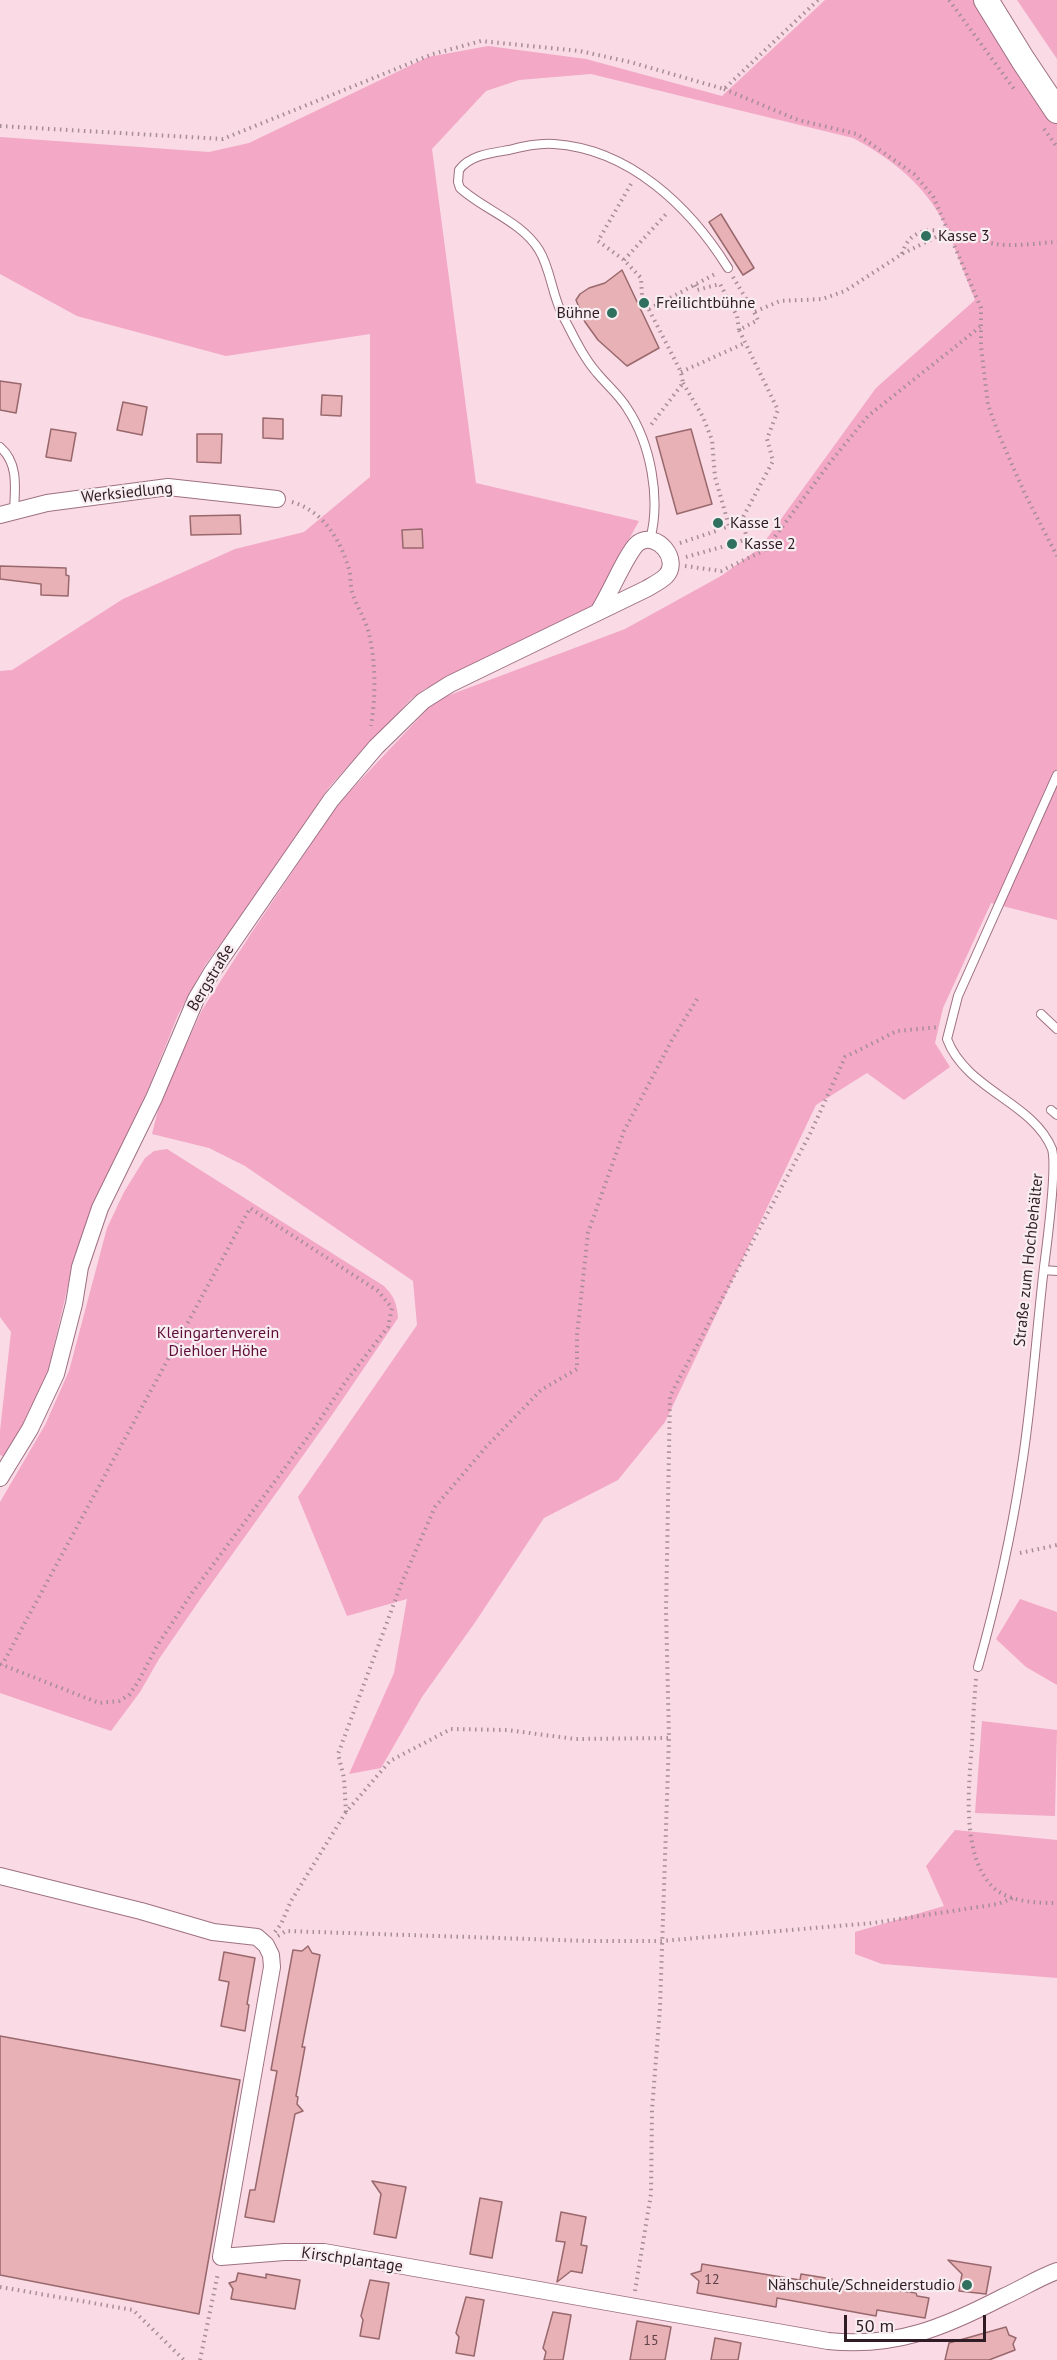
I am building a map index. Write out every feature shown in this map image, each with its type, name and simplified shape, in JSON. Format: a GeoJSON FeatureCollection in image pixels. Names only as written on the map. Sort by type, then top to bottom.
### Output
{"type":"FeatureCollection","features":[{"type":"Feature","properties":{"kind":"main road"},"geometry":{"type":"LineString","coordinates":[[986,0],[1023,60],[1050,120]]}},
{"type":"Feature","properties":{"kind":"street","name":"Werksiedlung"},"geometry":{"type":"LineString","coordinates":[[7,513],[57,501],[168,487],[277,499]]}},
{"type":"Feature","properties":{"kind":"street"},"geometry":{"type":"LineString","coordinates":[[598,612],[637,544],[646,539],[658,542],[669,558]]}},
{"type":"Feature","properties":{"kind":"street","name":"Bergstraße"},"geometry":{"type":"LineString","coordinates":[[0,1478],[30,1429],[56,1374],[80,1267],[100,1208],[154,1098],[196,999],[212,972],[325,809],[368,757],[423,701],[658,582],[667,575],[669,558]]}},
{"type":"Feature","properties":{"kind":"street"},"geometry":{"type":"LineString","coordinates":[[0,1876],[141,1911],[213,1932],[257,1937],[266,1945],[271,1954],[272,1967],[221,2257]]}},
{"type":"Feature","properties":{"kind":"street","name":"Kirschplantage"},"geometry":{"type":"LineString","coordinates":[[221,2257],[284,2252],[324,2252],[828,2341],[874,2343],[922,2334],[951,2323],[1057,2271]]}},
{"type":"Feature","properties":{"kind":"lane"},"geometry":{"type":"LineString","coordinates":[[650,540],[655,522],[655,506],[642,440],[629,410],[589,362],[567,324],[555,299],[539,249],[516,227],[464,191],[458,182],[457,175],[462,165],[470,159],[521,147],[554,144],[594,151],[638,173],[676,203],[704,232],[728,268]]}},
{"type":"Feature","properties":{"kind":"lane","name":"Werksiedlung"},"geometry":{"type":"LineString","coordinates":[[0,447],[7,454],[14,474],[7,513]]}},
{"type":"Feature","properties":{"kind":"lane","name":"Straße zum Hochbehälter"},"geometry":{"type":"LineString","coordinates":[[978,1667],[1022,1470],[1050,1214],[1053,1151],[1047,1139],[1030,1121],[970,1074],[952,1053],[947,1039],[958,996],[1057,775]]}},
{"type":"Feature","properties":{"kind":"lane"},"geometry":{"type":"LineString","coordinates":[[1041,1014],[1057,1029]]}},
{"type":"Feature","properties":{"kind":"lane"},"geometry":{"type":"LineString","coordinates":[[1044,1270],[1057,1271]]}},
{"type":"Feature","properties":{"kind":"path"},"geometry":{"type":"LineString","coordinates":[[724,89],[818,0]]}},
{"type":"Feature","properties":{"kind":"path"},"geometry":{"type":"LineString","coordinates":[[949,0],[1017,92]]}},
{"type":"Feature","properties":{"kind":"path"},"geometry":{"type":"LineString","coordinates":[[0,126],[223,139],[433,54],[481,41],[580,51],[630,62],[724,89],[798,120],[857,134],[914,174],[933,196],[981,308],[983,369],[988,405],[1025,494],[1057,556]]}},
{"type":"Feature","properties":{"kind":"path"},"geometry":{"type":"LineString","coordinates":[[1050,120],[1057,147]]}},
{"type":"Feature","properties":{"kind":"path"},"geometry":{"type":"LineString","coordinates":[[638,173],[598,242],[624,260],[641,278],[642,296],[681,372],[683,383],[703,417],[712,440],[715,477],[729,526],[724,528]]}},
{"type":"Feature","properties":{"kind":"path"},"geometry":{"type":"LineString","coordinates":[[624,260],[676,203]]}},
{"type":"Feature","properties":{"kind":"path"},"geometry":{"type":"LineString","coordinates":[[902,254],[904,247],[916,234],[936,230],[998,244],[1057,242]]}},
{"type":"Feature","properties":{"kind":"path"},"geometry":{"type":"LineString","coordinates":[[754,312],[780,301],[822,299],[845,291],[902,254],[947,232]]}},
{"type":"Feature","properties":{"kind":"path"},"geometry":{"type":"LineString","coordinates":[[650,309],[728,268],[758,320],[739,330]]}},
{"type":"Feature","properties":{"kind":"path"},"geometry":{"type":"LineString","coordinates":[[695,285],[697,290],[720,284],[737,316],[739,330],[778,410],[767,439],[773,461],[742,519],[747,539],[735,543]]}},
{"type":"Feature","properties":{"kind":"path"},"geometry":{"type":"LineString","coordinates":[[669,558],[721,571],[765,550],[868,416],[981,327]]}},
{"type":"Feature","properties":{"kind":"path"},"geometry":{"type":"LineString","coordinates":[[681,372],[745,343]]}},
{"type":"Feature","properties":{"kind":"path"},"geometry":{"type":"LineString","coordinates":[[642,440],[683,383]]}},
{"type":"Feature","properties":{"kind":"path"},"geometry":{"type":"LineString","coordinates":[[277,499],[300,504],[315,511],[338,544],[349,570],[352,590],[368,629],[372,651],[374,679],[368,757]]}},
{"type":"Feature","properties":{"kind":"path"},"geometry":{"type":"LineString","coordinates":[[669,558],[716,531]]}},
{"type":"Feature","properties":{"kind":"path"},"geometry":{"type":"LineString","coordinates":[[669,558],[729,545]]}},
{"type":"Feature","properties":{"kind":"path"},"geometry":{"type":"LineString","coordinates":[[346,1812],[344,1778],[338,1754],[402,1582],[435,1507],[486,1447],[541,1390],[577,1369],[577,1335],[588,1233],[624,1131],[673,1038],[699,996]]}},
{"type":"Feature","properties":{"kind":"path"},"geometry":{"type":"LineString","coordinates":[[633,2307],[651,2194],[652,2110],[660,2008],[669,1738],[666,1611],[670,1396],[810,1132],[845,1057],[897,1031],[949,1026]]}},
{"type":"Feature","properties":{"kind":"path"},"geometry":{"type":"LineString","coordinates":[[250,1209],[385,1297],[392,1308],[388,1327],[192,1593],[157,1646],[129,1695],[119,1701],[99,1703],[81,1698],[1,1665],[250,1209]]}},
{"type":"Feature","properties":{"kind":"path"},"geometry":{"type":"LineString","coordinates":[[1005,1553],[1028,1552],[1057,1545]]}},
{"type":"Feature","properties":{"kind":"path"},"geometry":{"type":"LineString","coordinates":[[978,1667],[968,1793],[975,1851],[985,1876],[996,1890],[1013,1898],[1057,1903]]}},
{"type":"Feature","properties":{"kind":"path"},"geometry":{"type":"LineString","coordinates":[[266,1945],[281,1924],[291,1901],[346,1812],[390,1761],[451,1729],[507,1730],[575,1739],[669,1738]]}},
{"type":"Feature","properties":{"kind":"path"},"geometry":{"type":"LineString","coordinates":[[266,1945],[286,1931],[349,1935],[661,1941],[873,1923],[998,1904],[1013,1898]]}},
{"type":"Feature","properties":{"kind":"path"},"geometry":{"type":"LineString","coordinates":[[200,2360],[221,2257]]}},
{"type":"Feature","properties":{"kind":"path"},"geometry":{"type":"LineString","coordinates":[[0,2287],[133,2310],[184,2360]]}},
{"type":"Feature","properties":{"kind":"green space"},"geometry":{"type":"Polygon","coordinates":[[[825,0],[979,0],[1057,117],[1057,920],[991,903],[943,1008],[935,1043],[950,1067],[904,1100],[867,1073],[816,1105],[665,1422],[618,1480],[544,1518],[476,1621],[422,1697],[381,1768],[349,1774],[394,1673],[407,1599],[347,1616],[298,1497],[417,1325],[413,1281],[245,1166],[209,1148],[152,1134],[160,1102],[202,1010],[252,932],[338,804],[435,701],[426,688],[411,699],[330,786],[205,965],[178,1015],[147,1092],[93,1208],[71,1273],[48,1371],[26,1422],[5,1457],[0,1455],[0,1431],[11,1332],[0,1317],[0,671],[12,670],[123,599],[235,549],[304,532],[370,477],[370,334],[226,356],[77,316],[0,274],[0,137],[209,152],[249,143],[428,57],[488,46],[586,59],[722,96],[825,0]],[[591,74],[519,80],[486,91],[432,149],[476,483],[639,521],[592,607],[439,699],[625,629],[721,576],[760,548],[876,388],[975,300],[939,214],[922,190],[901,170],[853,138],[591,74]]]}},
{"type":"Feature","properties":{"kind":"green space"},"geometry":{"type":"Polygon","coordinates":[[[1017,0],[1057,0],[1057,59],[1017,0]]]}},
{"type":"Feature","properties":{"kind":"green space","name":"Kleingartenverein Diehloer Höhe"},"geometry":{"type":"Polygon","coordinates":[[[167,1149],[384,1286],[394,1301],[398,1318],[332,1415],[201,1598],[159,1659],[140,1692],[111,1731],[0,1693],[0,1502],[45,1425],[69,1371],[107,1228],[124,1192],[145,1158],[154,1151],[167,1149]]]}},
{"type":"Feature","properties":{"kind":"green space"},"geometry":{"type":"Polygon","coordinates":[[[1020,1599],[1057,1612],[1057,1685],[1026,1667],[996,1639],[1020,1599]]]}},
{"type":"Feature","properties":{"kind":"green space"},"geometry":{"type":"Polygon","coordinates":[[[982,1721],[1057,1730],[1055,1816],[975,1813],[982,1721]]]}},
{"type":"Feature","properties":{"kind":"green space"},"geometry":{"type":"Polygon","coordinates":[[[955,1830],[1057,1840],[1057,1978],[882,1964],[855,1954],[855,1932],[944,1906],[926,1866],[955,1830]]]}},
{"type":"Feature","properties":{"kind":"building"},"geometry":{"type":"Polygon","coordinates":[[[721,214],[754,268],[743,275],[709,222],[721,214]]]}},
{"type":"Feature","properties":{"kind":"building","name":"Bühne"},"geometry":{"type":"Polygon","coordinates":[[[622,270],[659,348],[627,366],[598,340],[585,322],[576,300],[589,288],[605,283],[622,270]]]}},
{"type":"Feature","properties":{"kind":"building"},"geometry":{"type":"Polygon","coordinates":[[[0,381],[21,384],[16,413],[0,410],[0,381]]]}},
{"type":"Feature","properties":{"kind":"building"},"geometry":{"type":"Polygon","coordinates":[[[322,395],[342,396],[341,416],[321,415],[322,395]]]}},
{"type":"Feature","properties":{"kind":"building"},"geometry":{"type":"Polygon","coordinates":[[[123,402],[147,407],[142,435],[117,430],[123,402]]]}},
{"type":"Feature","properties":{"kind":"building"},"geometry":{"type":"Polygon","coordinates":[[[263,418],[283,419],[283,439],[263,438],[263,418]]]}},
{"type":"Feature","properties":{"kind":"building"},"geometry":{"type":"Polygon","coordinates":[[[51,429],[76,433],[71,461],[46,457],[51,429]]]}},
{"type":"Feature","properties":{"kind":"building"},"geometry":{"type":"Polygon","coordinates":[[[691,429],[712,504],[677,514],[656,437],[691,429]]]}},
{"type":"Feature","properties":{"kind":"building"},"geometry":{"type":"Polygon","coordinates":[[[197,434],[222,434],[221,463],[197,462],[197,434]]]}},
{"type":"Feature","properties":{"kind":"building"},"geometry":{"type":"Polygon","coordinates":[[[240,515],[241,534],[191,535],[190,516],[240,515]]]}},
{"type":"Feature","properties":{"kind":"building"},"geometry":{"type":"Polygon","coordinates":[[[422,529],[423,548],[403,548],[402,530],[422,529]]]}},
{"type":"Feature","properties":{"kind":"building"},"geometry":{"type":"Polygon","coordinates":[[[0,566],[66,568],[66,575],[69,576],[68,596],[41,595],[41,584],[0,579],[0,566]]]}},
{"type":"Feature","properties":{"kind":"building"},"geometry":{"type":"Polygon","coordinates":[[[308,1946],[312,1953],[320,1955],[302,2047],[305,2047],[296,2096],[298,2097],[297,2104],[303,2111],[295,2114],[274,2222],[245,2217],[250,2190],[255,2190],[277,2071],[271,2070],[293,1950],[302,1951],[308,1946]]]}},
{"type":"Feature","properties":{"kind":"building"},"geometry":{"type":"Polygon","coordinates":[[[224,1952],[255,1958],[245,2031],[221,2026],[229,1982],[219,1980],[224,1952]]]}},
{"type":"Feature","properties":{"kind":"building"},"geometry":{"type":"Polygon","coordinates":[[[0,2036],[240,2080],[199,2314],[0,2275],[0,2036]]]}},
{"type":"Feature","properties":{"kind":"building"},"geometry":{"type":"Polygon","coordinates":[[[372,2181],[406,2187],[396,2238],[374,2234],[381,2194],[372,2181]]]}},
{"type":"Feature","properties":{"kind":"building"},"geometry":{"type":"Polygon","coordinates":[[[480,2198],[502,2202],[492,2258],[470,2254],[480,2198]]]}},
{"type":"Feature","properties":{"kind":"building"},"geometry":{"type":"Polygon","coordinates":[[[561,2212],[586,2217],[581,2245],[587,2246],[582,2273],[571,2271],[557,2282],[565,2242],[556,2241],[561,2212]]]}},
{"type":"Feature","properties":{"kind":"building"},"geometry":{"type":"Polygon","coordinates":[[[948,2260],[991,2267],[986,2294],[959,2291],[962,2274],[948,2260]]]}},
{"type":"Feature","properties":{"kind":"building"},"geometry":{"type":"Polygon","coordinates":[[[702,2264],[800,2280],[801,2274],[832,2279],[831,2282],[865,2289],[866,2286],[916,2293],[917,2296],[929,2298],[925,2318],[877,2310],[876,2316],[777,2298],[776,2307],[697,2293],[699,2281],[691,2274],[701,2271],[702,2264]]]}},
{"type":"Feature","properties":{"kind":"building"},"geometry":{"type":"Polygon","coordinates":[[[238,2273],[266,2278],[266,2274],[300,2280],[295,2309],[231,2299],[233,2289],[229,2283],[236,2281],[238,2273]]]}},
{"type":"Feature","properties":{"kind":"building"},"geometry":{"type":"Polygon","coordinates":[[[370,2280],[389,2283],[379,2339],[360,2336],[363,2320],[361,2316],[370,2280]]]}},
{"type":"Feature","properties":{"kind":"building"},"geometry":{"type":"Polygon","coordinates":[[[466,2297],[484,2300],[474,2356],[456,2353],[459,2337],[456,2333],[466,2297]]]}},
{"type":"Feature","properties":{"kind":"building"},"geometry":{"type":"Polygon","coordinates":[[[553,2312],[571,2315],[563,2360],[544,2360],[546,2352],[543,2348],[553,2312]]]}},
{"type":"Feature","properties":{"kind":"building"},"geometry":{"type":"Polygon","coordinates":[[[637,2321],[671,2327],[665,2360],[630,2360],[637,2321]]]}},
{"type":"Feature","properties":{"kind":"building"},"geometry":{"type":"Polygon","coordinates":[[[1006,2327],[1009,2335],[1016,2338],[1013,2344],[1015,2350],[989,2360],[945,2360],[949,2343],[1006,2327]]]}},
{"type":"Feature","properties":{"kind":"building"},"geometry":{"type":"Polygon","coordinates":[[[715,2338],[741,2343],[738,2360],[711,2360],[715,2338]]]}},
{"type":"Feature","properties":{"kind":"place","name":"Kasse 3"},"geometry":{"type":"Point","coordinates":[926,236]}},
{"type":"Feature","properties":{"kind":"place","name":"Freilichtbühne"},"geometry":{"type":"Point","coordinates":[644,303]}},
{"type":"Feature","properties":{"kind":"place","name":"Bühne"},"geometry":{"type":"Point","coordinates":[612,313]}},
{"type":"Feature","properties":{"kind":"place","name":"Kasse 1"},"geometry":{"type":"Point","coordinates":[718,523]}},
{"type":"Feature","properties":{"kind":"place","name":"Kasse 2"},"geometry":{"type":"Point","coordinates":[732,544]}},
{"type":"Feature","properties":{"kind":"place","name":"Nähschule/Schneiderstudio"},"geometry":{"type":"Point","coordinates":[967,2285]}}]}
